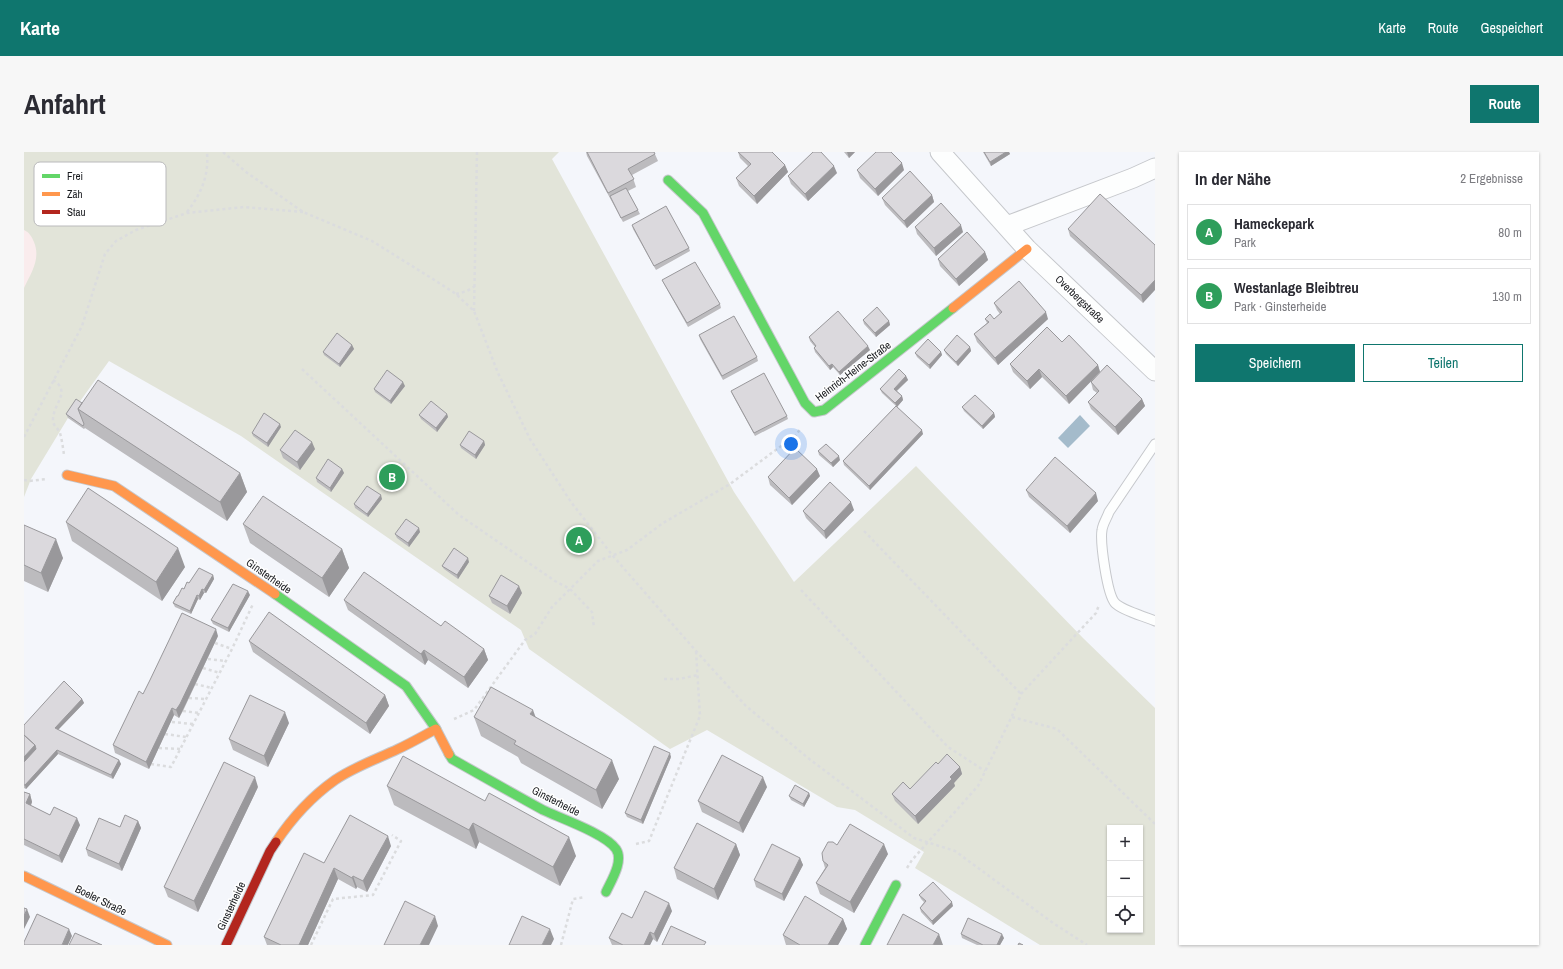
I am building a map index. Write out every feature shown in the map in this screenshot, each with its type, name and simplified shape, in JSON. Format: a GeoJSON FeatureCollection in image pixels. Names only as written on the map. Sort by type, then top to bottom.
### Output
{"type":"FeatureCollection","features":[{"type":"Feature","properties":{"kind":"street","name":"Overbergstraße"},"geometry":{"type":"LineString","coordinates":[[940,152],[1027,249],[1155,371]]}},
{"type":"Feature","properties":{"kind":"street"},"geometry":{"type":"LineString","coordinates":[[1007,226],[1133,178],[1155,168]]}},
{"type":"Feature","properties":{"kind":"street","name":"Heinrich-Heine-Straße"},"geometry":{"type":"LineString","coordinates":[[668,180],[703,213],[805,403],[814,412],[824,410],[1027,249]]}},
{"type":"Feature","properties":{"kind":"street","name":"Ginsterheide"},"geometry":{"type":"LineString","coordinates":[[67,476],[114,486],[262,585],[406,686],[436,729],[452,759],[544,810],[605,839],[616,849],[618,858],[617,866],[606,892]]}},
{"type":"Feature","properties":{"kind":"street","name":"Ginsterheide"},"geometry":{"type":"LineString","coordinates":[[226,945],[270,851],[290,821],[317,794],[335,780],[353,769],[398,749],[436,729]]}},
{"type":"Feature","properties":{"kind":"street","name":"Boeler Straße"},"geometry":{"type":"LineString","coordinates":[[24,876],[161,944]]}},
{"type":"Feature","properties":{"kind":"street"},"geometry":{"type":"LineString","coordinates":[[866,945],[896,885]]}},
{"type":"Feature","properties":{"kind":"lane"},"geometry":{"type":"LineString","coordinates":[[1155,444],[1104,523],[1102,535],[1107,585],[1111,596],[1120,606],[1155,621]]}},
{"type":"Feature","properties":{"kind":"path"},"geometry":{"type":"LineString","coordinates":[[187,213],[197,199],[203,184],[208,166],[207,152]]}},
{"type":"Feature","properties":{"kind":"path"},"geometry":{"type":"LineString","coordinates":[[224,152],[246,172],[303,212],[372,241],[456,294],[474,311]]}},
{"type":"Feature","properties":{"kind":"path"},"geometry":{"type":"LineString","coordinates":[[478,152],[474,311],[498,373],[530,439],[571,502],[613,556],[746,706],[808,758],[914,838],[955,851],[1053,923],[1087,945]]}},
{"type":"Feature","properties":{"kind":"path"},"geometry":{"type":"LineString","coordinates":[[166,220],[187,213],[244,207],[303,212]]}},
{"type":"Feature","properties":{"kind":"path"},"geometry":{"type":"LineString","coordinates":[[24,437],[82,326],[105,254],[110,246],[116,241],[136,230],[148,226]]}},
{"type":"Feature","properties":{"kind":"path"},"geometry":{"type":"LineString","coordinates":[[456,294],[475,286]]}},
{"type":"Feature","properties":{"kind":"path"},"geometry":{"type":"LineString","coordinates":[[302,369],[460,515],[555,581],[570,589],[592,612],[594,628]]}},
{"type":"Feature","properties":{"kind":"path"},"geometry":{"type":"LineString","coordinates":[[53,380],[59,384],[62,389],[62,395],[54,412],[53,421],[56,428],[60,432],[67,476]]}},
{"type":"Feature","properties":{"kind":"path"},"geometry":{"type":"LineString","coordinates":[[436,729],[474,710],[525,640],[535,634],[552,607],[598,561],[627,550],[662,523],[730,484],[796,435],[814,412]]}},
{"type":"Feature","properties":{"kind":"path"},"geometry":{"type":"LineString","coordinates":[[24,480],[29,482]]}},
{"type":"Feature","properties":{"kind":"path"},"geometry":{"type":"LineString","coordinates":[[864,531],[1020,694]]}},
{"type":"Feature","properties":{"kind":"path"},"geometry":{"type":"LineString","coordinates":[[151,764],[171,767],[226,662],[262,585]]}},
{"type":"Feature","properties":{"kind":"path"},"geometry":{"type":"LineString","coordinates":[[896,885],[912,860],[978,786],[1012,716],[1020,694],[1096,613],[1107,585]]}},
{"type":"Feature","properties":{"kind":"path"},"geometry":{"type":"LineString","coordinates":[[801,590],[948,747],[986,771]]}},
{"type":"Feature","properties":{"kind":"path"},"geometry":{"type":"LineString","coordinates":[[215,643],[232,649]]}},
{"type":"Feature","properties":{"kind":"path"},"geometry":{"type":"LineString","coordinates":[[652,832],[700,716],[696,651]]}},
{"type":"Feature","properties":{"kind":"path"},"geometry":{"type":"LineString","coordinates":[[208,659],[226,662]]}},
{"type":"Feature","properties":{"kind":"path"},"geometry":{"type":"LineString","coordinates":[[203,668],[220,673]]}},
{"type":"Feature","properties":{"kind":"path"},"geometry":{"type":"LineString","coordinates":[[664,679],[679,679],[698,675]]}},
{"type":"Feature","properties":{"kind":"path"},"geometry":{"type":"LineString","coordinates":[[195,684],[212,688]]}},
{"type":"Feature","properties":{"kind":"path"},"geometry":{"type":"LineString","coordinates":[[189,698],[206,699]]}},
{"type":"Feature","properties":{"kind":"path"},"geometry":{"type":"LineString","coordinates":[[183,711],[199,713]]}},
{"type":"Feature","properties":{"kind":"path"},"geometry":{"type":"LineString","coordinates":[[1012,716],[1056,729],[1155,824]]}},
{"type":"Feature","properties":{"kind":"path"},"geometry":{"type":"LineString","coordinates":[[172,722],[193,724]]}},
{"type":"Feature","properties":{"kind":"path"},"geometry":{"type":"LineString","coordinates":[[165,734],[186,737]]}},
{"type":"Feature","properties":{"kind":"path"},"geometry":{"type":"LineString","coordinates":[[159,748],[180,749]]}},
{"type":"Feature","properties":{"kind":"path"},"geometry":{"type":"LineString","coordinates":[[311,945],[333,899],[373,895],[401,841],[392,835]]}},
{"type":"Feature","properties":{"kind":"path"},"geometry":{"type":"LineString","coordinates":[[561,945],[573,900],[606,892]]}},
{"type":"Feature","properties":{"kind":"shaded area"},"geometry":{"type":"Polygon","coordinates":[[[24,152],[559,152],[552,159],[734,492],[794,582],[916,466],[1083,638],[1155,708],[1155,945],[1040,945],[915,868],[924,852],[855,810],[837,807],[707,730],[670,749],[529,649],[521,630],[241,436],[109,361],[68,418],[31,479],[24,497],[24,288],[36,260],[36,248],[29,233],[24,230],[24,152]]]}},
{"type":"Feature","properties":{"kind":"shaded area"},"geometry":{"type":"Polygon","coordinates":[[[24,225],[68,268],[24,359],[24,225]]]}},
{"type":"Feature","properties":{"kind":"water"},"geometry":{"type":"Polygon","coordinates":[[[1080,415],[1090,426],[1068,448],[1058,438],[1080,415]]]}},
{"type":"Feature","properties":{"kind":"building"},"geometry":{"type":"Polygon","coordinates":[[[587,152],[654,152],[655,154],[628,169],[634,179],[608,193],[587,152]]]}},
{"type":"Feature","properties":{"kind":"building"},"geometry":{"type":"Polygon","coordinates":[[[738,152],[772,152],[785,165],[754,196],[736,178],[751,164],[738,152]]]}},
{"type":"Feature","properties":{"kind":"building"},"geometry":{"type":"Polygon","coordinates":[[[813,152],[821,152],[834,166],[805,194],[788,176],[813,152]]]}},
{"type":"Feature","properties":{"kind":"building"},"geometry":{"type":"Polygon","coordinates":[[[876,152],[891,152],[902,163],[875,189],[857,170],[876,152]]]}},
{"type":"Feature","properties":{"kind":"building"},"geometry":{"type":"Polygon","coordinates":[[[984,152],[1006,152],[990,162],[984,152]]]}},
{"type":"Feature","properties":{"kind":"building"},"geometry":{"type":"Polygon","coordinates":[[[910,171],[932,195],[904,221],[882,198],[910,171]]]}},
{"type":"Feature","properties":{"kind":"building"},"geometry":{"type":"Polygon","coordinates":[[[626,188],[638,210],[621,218],[610,196],[626,188]]]}},
{"type":"Feature","properties":{"kind":"building"},"geometry":{"type":"Polygon","coordinates":[[[1100,194],[1155,245],[1155,280],[1141,295],[1068,229],[1100,194]]]}},
{"type":"Feature","properties":{"kind":"building"},"geometry":{"type":"Polygon","coordinates":[[[941,203],[961,225],[934,248],[915,227],[941,203]]]}},
{"type":"Feature","properties":{"kind":"building"},"geometry":{"type":"Polygon","coordinates":[[[666,206],[689,248],[654,266],[632,225],[666,206]]]}},
{"type":"Feature","properties":{"kind":"building"},"geometry":{"type":"Polygon","coordinates":[[[967,232],[985,252],[956,279],[938,259],[967,232]]]}},
{"type":"Feature","properties":{"kind":"building"},"geometry":{"type":"Polygon","coordinates":[[[695,262],[720,304],[687,323],[662,280],[695,262]]]}},
{"type":"Feature","properties":{"kind":"building"},"geometry":{"type":"Polygon","coordinates":[[[1019,281],[1046,312],[995,358],[974,334],[989,322],[985,319],[990,314],[994,319],[1002,312],[994,303],[1019,281]]]}},
{"type":"Feature","properties":{"kind":"building"},"geometry":{"type":"Polygon","coordinates":[[[877,307],[889,321],[875,333],[863,320],[877,307]]]}},
{"type":"Feature","properties":{"kind":"building"},"geometry":{"type":"Polygon","coordinates":[[[838,311],[868,346],[839,372],[832,364],[829,366],[814,348],[816,346],[809,337],[838,311]]]}},
{"type":"Feature","properties":{"kind":"building"},"geometry":{"type":"Polygon","coordinates":[[[734,316],[757,357],[722,376],[699,335],[734,316]]]}},
{"type":"Feature","properties":{"kind":"building"},"geometry":{"type":"Polygon","coordinates":[[[1047,327],[1062,342],[1069,335],[1098,365],[1066,396],[1039,369],[1027,381],[1010,364],[1047,327]]]}},
{"type":"Feature","properties":{"kind":"building"},"geometry":{"type":"Polygon","coordinates":[[[337,333],[352,345],[339,364],[323,352],[337,333]]]}},
{"type":"Feature","properties":{"kind":"building"},"geometry":{"type":"Polygon","coordinates":[[[957,335],[970,347],[956,362],[944,350],[957,335]]]}},
{"type":"Feature","properties":{"kind":"building"},"geometry":{"type":"Polygon","coordinates":[[[928,339],[941,352],[929,365],[915,353],[928,339]]]}},
{"type":"Feature","properties":{"kind":"building"},"geometry":{"type":"Polygon","coordinates":[[[1107,365],[1142,399],[1115,427],[1088,402],[1099,391],[1091,382],[1107,365]]]}},
{"type":"Feature","properties":{"kind":"building"},"geometry":{"type":"Polygon","coordinates":[[[899,369],[906,376],[894,389],[902,396],[895,403],[880,389],[899,369]]]}},
{"type":"Feature","properties":{"kind":"building"},"geometry":{"type":"Polygon","coordinates":[[[387,370],[403,382],[390,401],[374,389],[387,370]]]}},
{"type":"Feature","properties":{"kind":"building"},"geometry":{"type":"Polygon","coordinates":[[[764,373],[787,416],[754,433],[731,391],[764,373]]]}},
{"type":"Feature","properties":{"kind":"building"},"geometry":{"type":"Polygon","coordinates":[[[98,380],[240,473],[220,502],[78,409],[98,380]]]}},
{"type":"Feature","properties":{"kind":"building"},"geometry":{"type":"Polygon","coordinates":[[[975,395],[994,413],[982,426],[962,407],[975,395]]]}},
{"type":"Feature","properties":{"kind":"building"},"geometry":{"type":"Polygon","coordinates":[[[76,399],[82,403],[78,409],[84,424],[83,426],[66,414],[76,399]]]}},
{"type":"Feature","properties":{"kind":"building"},"geometry":{"type":"Polygon","coordinates":[[[431,401],[447,414],[436,428],[419,415],[431,401]]]}},
{"type":"Feature","properties":{"kind":"building"},"geometry":{"type":"Polygon","coordinates":[[[896,406],[922,430],[869,486],[843,461],[896,406]]]}},
{"type":"Feature","properties":{"kind":"building"},"geometry":{"type":"Polygon","coordinates":[[[264,413],[280,424],[267,443],[252,433],[264,413]]]}},
{"type":"Feature","properties":{"kind":"building"},"geometry":{"type":"Polygon","coordinates":[[[295,430],[312,442],[297,462],[280,450],[295,430]]]}},
{"type":"Feature","properties":{"kind":"building"},"geometry":{"type":"Polygon","coordinates":[[[469,431],[484,441],[475,455],[460,445],[469,431]]]}},
{"type":"Feature","properties":{"kind":"building"},"geometry":{"type":"Polygon","coordinates":[[[826,444],[839,456],[831,463],[818,451],[826,444]]]}},
{"type":"Feature","properties":{"kind":"building"},"geometry":{"type":"Polygon","coordinates":[[[795,448],[817,469],[789,498],[768,477],[795,448]]]}},
{"type":"Feature","properties":{"kind":"building"},"geometry":{"type":"Polygon","coordinates":[[[1055,457],[1096,493],[1067,526],[1026,490],[1055,457]]]}},
{"type":"Feature","properties":{"kind":"building"},"geometry":{"type":"Polygon","coordinates":[[[328,459],[342,469],[330,488],[316,478],[328,459]]]}},
{"type":"Feature","properties":{"kind":"building"},"geometry":{"type":"Polygon","coordinates":[[[830,482],[851,502],[824,531],[803,511],[830,482]]]}},
{"type":"Feature","properties":{"kind":"building"},"geometry":{"type":"Polygon","coordinates":[[[367,486],[381,495],[367,514],[354,504],[367,486]]]}},
{"type":"Feature","properties":{"kind":"building"},"geometry":{"type":"Polygon","coordinates":[[[88,488],[178,548],[156,582],[66,522],[88,488]]]}},
{"type":"Feature","properties":{"kind":"building"},"geometry":{"type":"Polygon","coordinates":[[[263,496],[342,549],[322,578],[243,524],[263,496]]]}},
{"type":"Feature","properties":{"kind":"building"},"geometry":{"type":"Polygon","coordinates":[[[406,519],[419,528],[408,543],[395,534],[406,519]]]}},
{"type":"Feature","properties":{"kind":"building"},"geometry":{"type":"Polygon","coordinates":[[[24,525],[56,539],[41,573],[24,565],[24,525]]]}},
{"type":"Feature","properties":{"kind":"building"},"geometry":{"type":"Polygon","coordinates":[[[454,548],[468,558],[457,575],[442,566],[454,548]]]}},
{"type":"Feature","properties":{"kind":"building"},"geometry":{"type":"Polygon","coordinates":[[[199,568],[213,575],[204,590],[202,589],[199,596],[197,595],[190,611],[173,603],[182,588],[184,589],[187,582],[189,583],[199,568]]]}},
{"type":"Feature","properties":{"kind":"building"},"geometry":{"type":"Polygon","coordinates":[[[364,572],[441,626],[445,621],[484,649],[464,677],[424,650],[421,654],[344,600],[364,572]]]}},
{"type":"Feature","properties":{"kind":"building"},"geometry":{"type":"Polygon","coordinates":[[[501,575],[519,586],[507,606],[489,596],[501,575]]]}},
{"type":"Feature","properties":{"kind":"building"},"geometry":{"type":"Polygon","coordinates":[[[233,584],[248,591],[228,628],[211,620],[233,584]]]}},
{"type":"Feature","properties":{"kind":"building"},"geometry":{"type":"Polygon","coordinates":[[[269,612],[385,695],[366,723],[249,641],[269,612]]]}},
{"type":"Feature","properties":{"kind":"building"},"geometry":{"type":"Polygon","coordinates":[[[182,613],[216,629],[180,704],[176,710],[172,708],[146,762],[113,745],[139,691],[143,694],[182,613]]]}},
{"type":"Feature","properties":{"kind":"building"},"geometry":{"type":"Polygon","coordinates":[[[64,681],[82,699],[55,728],[119,760],[111,775],[57,750],[24,785],[24,762],[36,749],[35,745],[24,735],[24,725],[64,681]]]}},
{"type":"Feature","properties":{"kind":"building"},"geometry":{"type":"Polygon","coordinates":[[[491,687],[533,710],[530,714],[612,760],[596,790],[514,744],[516,741],[474,717],[491,687]]]}},
{"type":"Feature","properties":{"kind":"building"},"geometry":{"type":"Polygon","coordinates":[[[250,695],[285,712],[264,756],[229,739],[250,695]]]}},
{"type":"Feature","properties":{"kind":"building"},"geometry":{"type":"Polygon","coordinates":[[[24,735],[35,745],[24,757],[24,735]]]}},
{"type":"Feature","properties":{"kind":"building"},"geometry":{"type":"Polygon","coordinates":[[[654,746],[670,753],[641,820],[625,813],[654,746]]]}},
{"type":"Feature","properties":{"kind":"building"},"geometry":{"type":"Polygon","coordinates":[[[947,754],[960,767],[950,777],[952,779],[915,816],[892,794],[903,782],[910,789],[936,762],[938,764],[947,754]]]}},
{"type":"Feature","properties":{"kind":"building"},"geometry":{"type":"Polygon","coordinates":[[[722,755],[763,777],[739,823],[698,801],[722,755]]]}},
{"type":"Feature","properties":{"kind":"building"},"geometry":{"type":"Polygon","coordinates":[[[403,756],[485,801],[489,793],[569,837],[553,867],[473,823],[469,830],[387,786],[403,756]]]}},
{"type":"Feature","properties":{"kind":"building"},"geometry":{"type":"Polygon","coordinates":[[[224,762],[255,777],[194,901],[164,887],[224,762]]]}},
{"type":"Feature","properties":{"kind":"building"},"geometry":{"type":"Polygon","coordinates":[[[795,785],[809,793],[803,804],[789,796],[795,785]]]}},
{"type":"Feature","properties":{"kind":"building"},"geometry":{"type":"Polygon","coordinates":[[[24,792],[30,794],[26,803],[50,815],[54,807],[77,818],[59,856],[24,839],[24,792]]]}},
{"type":"Feature","properties":{"kind":"building"},"geometry":{"type":"Polygon","coordinates":[[[125,815],[138,821],[119,864],[86,849],[99,818],[120,827],[125,815]]]}},
{"type":"Feature","properties":{"kind":"building"},"geometry":{"type":"Polygon","coordinates":[[[350,815],[388,836],[363,881],[353,876],[352,878],[334,868],[299,945],[281,945],[264,937],[304,853],[324,863],[350,815]]]}},
{"type":"Feature","properties":{"kind":"building"},"geometry":{"type":"Polygon","coordinates":[[[697,823],[736,844],[714,889],[674,868],[697,823]]]}},
{"type":"Feature","properties":{"kind":"building"},"geometry":{"type":"Polygon","coordinates":[[[850,824],[884,844],[850,902],[816,883],[828,865],[823,861],[822,853],[828,842],[833,842],[837,845],[850,824]]]}},
{"type":"Feature","properties":{"kind":"building"},"geometry":{"type":"Polygon","coordinates":[[[772,844],[800,858],[782,894],[754,880],[772,844]]]}},
{"type":"Feature","properties":{"kind":"building"},"geometry":{"type":"Polygon","coordinates":[[[933,882],[952,902],[932,921],[920,908],[926,901],[919,895],[933,882]]]}},
{"type":"Feature","properties":{"kind":"building"},"geometry":{"type":"Polygon","coordinates":[[[645,891],[669,903],[654,934],[650,932],[644,945],[623,945],[609,938],[622,913],[632,918],[645,891]]]}},
{"type":"Feature","properties":{"kind":"building"},"geometry":{"type":"Polygon","coordinates":[[[805,896],[843,919],[828,945],[800,945],[783,935],[805,896]]]}},
{"type":"Feature","properties":{"kind":"building"},"geometry":{"type":"Polygon","coordinates":[[[405,901],[435,916],[420,945],[384,945],[405,901]]]}},
{"type":"Feature","properties":{"kind":"building"},"geometry":{"type":"Polygon","coordinates":[[[24,908],[27,909],[24,916],[24,908]]]}},
{"type":"Feature","properties":{"kind":"building"},"geometry":{"type":"Polygon","coordinates":[[[37,914],[69,929],[62,945],[24,945],[37,914]]]}},
{"type":"Feature","properties":{"kind":"building"},"geometry":{"type":"Polygon","coordinates":[[[903,914],[939,934],[933,945],[887,945],[903,914]]]}},
{"type":"Feature","properties":{"kind":"building"},"geometry":{"type":"Polygon","coordinates":[[[522,916],[550,929],[542,945],[509,945],[522,916]]]}},
{"type":"Feature","properties":{"kind":"building"},"geometry":{"type":"Polygon","coordinates":[[[968,918],[1002,934],[997,945],[983,945],[961,934],[968,918]]]}},
{"type":"Feature","properties":{"kind":"building"},"geometry":{"type":"Polygon","coordinates":[[[671,926],[706,942],[704,945],[662,945],[671,926]]]}},
{"type":"Feature","properties":{"kind":"building"},"geometry":{"type":"Polygon","coordinates":[[[75,933],[102,945],[69,945],[75,933]]]}},
{"type":"Feature","properties":{"kind":"traffic: fast"},"geometry":{"type":"LineString","coordinates":[[668,180],[703,213],[805,403],[814,412],[824,410],[953,308]]}},
{"type":"Feature","properties":{"kind":"traffic: fast"},"geometry":{"type":"LineString","coordinates":[[275,594],[406,686],[436,729]]}},
{"type":"Feature","properties":{"kind":"traffic: fast"},"geometry":{"type":"LineString","coordinates":[[449,754],[452,759],[531,804],[593,832],[611,843],[616,849],[619,859],[616,871],[606,892]]}},
{"type":"Feature","properties":{"kind":"traffic: fast"},"geometry":{"type":"LineString","coordinates":[[865,945],[896,885]]}},
{"type":"Feature","properties":{"kind":"traffic: slow"},"geometry":{"type":"LineString","coordinates":[[953,308],[1027,249]]}},
{"type":"Feature","properties":{"kind":"traffic: slow"},"geometry":{"type":"LineString","coordinates":[[67,475],[114,486],[275,594]]}},
{"type":"Feature","properties":{"kind":"traffic: slow"},"geometry":{"type":"LineString","coordinates":[[276,842],[295,816],[310,801],[335,780],[350,771],[403,747],[436,729],[449,754]]}},
{"type":"Feature","properties":{"kind":"traffic: slow"},"geometry":{"type":"LineString","coordinates":[[24,876],[167,945]]}},
{"type":"Feature","properties":{"kind":"traffic: jam"},"geometry":{"type":"LineString","coordinates":[[226,945],[270,851],[276,842]]}},
{"type":"Feature","properties":{"kind":"place","name":"Westanlage Bleibtreu"},"geometry":{"type":"Point","coordinates":[392,477]}},
{"type":"Feature","properties":{"kind":"place","name":"Hameckepark"},"geometry":{"type":"Point","coordinates":[579,540]}}]}
